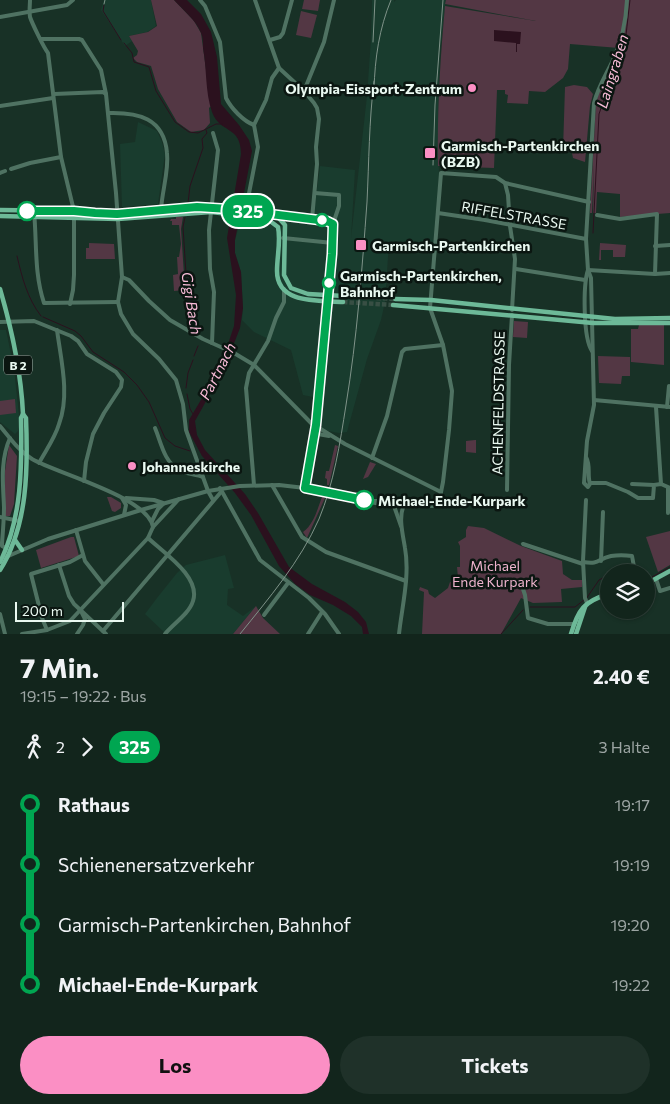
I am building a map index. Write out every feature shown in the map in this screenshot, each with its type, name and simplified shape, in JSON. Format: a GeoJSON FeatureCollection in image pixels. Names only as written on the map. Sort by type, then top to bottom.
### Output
{"type":"FeatureCollection","features":[{"type":"Feature","properties":{"kind":"main road"},"geometry":{"type":"LineString","coordinates":[[0,210],[74,211],[118,216],[184,208],[229,211],[266,218],[277,225],[279,238],[277,273],[284,289],[294,297],[344,299],[308,294],[291,288],[284,275],[285,225],[276,214],[243,213]]}},
{"type":"Feature","properties":{"kind":"main road"},"geometry":{"type":"LineString","coordinates":[[0,216],[74,218],[211,210]]}},
{"type":"Feature","properties":{"kind":"main road","name":"B 2"},"geometry":{"type":"LineString","coordinates":[[0,289],[9,321],[20,375],[23,414],[21,418],[21,493]]}},
{"type":"Feature","properties":{"kind":"main road"},"geometry":{"type":"LineString","coordinates":[[395,299],[430,300],[586,323],[670,323]]}},
{"type":"Feature","properties":{"kind":"main road"},"geometry":{"type":"LineString","coordinates":[[393,305],[614,319],[670,318]]}},
{"type":"Feature","properties":{"kind":"main road","name":"B 2"},"geometry":{"type":"LineString","coordinates":[[3,558],[14,539],[27,456],[26,418],[23,414]]}},
{"type":"Feature","properties":{"kind":"main road","name":"B 2"},"geometry":{"type":"LineString","coordinates":[[0,570],[17,520]]}},
{"type":"Feature","properties":{"kind":"main road"},"geometry":{"type":"LineString","coordinates":[[14,539],[22,550]]}},
{"type":"Feature","properties":{"kind":"main road"},"geometry":{"type":"LineString","coordinates":[[656,579],[670,571]]}},
{"type":"Feature","properties":{"kind":"main road"},"geometry":{"type":"LineString","coordinates":[[571,634],[578,613],[587,603],[600,597]]}},
{"type":"Feature","properties":{"kind":"main road"},"geometry":{"type":"LineString","coordinates":[[576,634],[581,615],[587,603]]}},
{"type":"Feature","properties":{"kind":"street"},"geometry":{"type":"LineString","coordinates":[[30,0],[30,18],[48,54],[62,157],[74,211],[73,290],[70,304]]}},
{"type":"Feature","properties":{"kind":"street"},"geometry":{"type":"LineString","coordinates":[[0,17],[66,5],[73,0]]}},
{"type":"Feature","properties":{"kind":"street"},"geometry":{"type":"LineString","coordinates":[[200,0],[205,6],[220,42],[226,98],[248,123],[254,125]]}},
{"type":"Feature","properties":{"kind":"street"},"geometry":{"type":"LineString","coordinates":[[255,0],[279,68],[304,91],[317,108],[319,119],[316,147],[317,164],[312,219]]}},
{"type":"Feature","properties":{"kind":"street"},"geometry":{"type":"LineString","coordinates":[[270,40],[280,37],[283,33],[292,0]]}},
{"type":"Feature","properties":{"kind":"street"},"geometry":{"type":"LineString","coordinates":[[304,91],[324,42],[334,0]]}},
{"type":"Feature","properties":{"kind":"street"},"geometry":{"type":"LineString","coordinates":[[627,0],[622,36],[613,60],[598,86],[594,102],[586,239],[588,270],[591,278],[594,400],[584,483],[590,486],[590,483],[602,482],[638,498],[652,499],[654,496],[654,484]]}},
{"type":"Feature","properties":{"kind":"street"},"geometry":{"type":"LineString","coordinates":[[41,39],[82,40],[101,70],[106,94],[118,216],[122,277],[118,302],[121,314],[133,334],[159,359],[176,380],[183,404],[186,430],[213,500]]}},
{"type":"Feature","properties":{"kind":"street"},"geometry":{"type":"LineString","coordinates":[[243,213],[258,147],[254,125],[266,100],[272,78],[279,68]]}},
{"type":"Feature","properties":{"kind":"street"},"geometry":{"type":"LineString","coordinates":[[0,106],[54,96],[103,92],[106,94]]}},
{"type":"Feature","properties":{"kind":"street"},"geometry":{"type":"LineString","coordinates":[[108,113],[127,113],[139,116],[158,127],[165,139],[168,154],[161,210]]}},
{"type":"Feature","properties":{"kind":"street"},"geometry":{"type":"LineString","coordinates":[[212,343],[214,292],[210,252],[211,210],[218,150],[213,133]]}},
{"type":"Feature","properties":{"kind":"street"},"geometry":{"type":"LineString","coordinates":[[11,169],[62,157]]}},
{"type":"Feature","properties":{"kind":"street"},"geometry":{"type":"LineString","coordinates":[[370,501],[434,506],[439,502],[450,430],[452,391],[443,345],[430,307],[440,168]]}},
{"type":"Feature","properties":{"kind":"street"},"geometry":{"type":"LineString","coordinates":[[441,173],[496,177],[505,183],[589,202]]}},
{"type":"Feature","properties":{"kind":"street","name":"ACHENFELDSTRASSE"},"geometry":{"type":"LineString","coordinates":[[505,183],[516,270],[508,365],[507,490]]}},
{"type":"Feature","properties":{"kind":"street"},"geometry":{"type":"LineString","coordinates":[[305,488],[316,425],[333,243],[333,224],[340,196],[315,193]]}},
{"type":"Feature","properties":{"kind":"street"},"geometry":{"type":"LineString","coordinates":[[34,211],[38,286],[44,304],[118,302]]}},
{"type":"Feature","properties":{"kind":"street","name":"RIFFELSTRASSE"},"geometry":{"type":"LineString","coordinates":[[438,213],[586,239]]}},
{"type":"Feature","properties":{"kind":"street"},"geometry":{"type":"LineString","coordinates":[[276,214],[327,221],[333,224]]}},
{"type":"Feature","properties":{"kind":"street"},"geometry":{"type":"LineString","coordinates":[[597,215],[620,219],[656,214],[655,274]]}},
{"type":"Feature","properties":{"kind":"street"},"geometry":{"type":"LineString","coordinates":[[277,225],[286,216]]}},
{"type":"Feature","properties":{"kind":"street"},"geometry":{"type":"LineString","coordinates":[[279,238],[333,243]]}},
{"type":"Feature","properties":{"kind":"street"},"geometry":{"type":"LineString","coordinates":[[655,246],[670,245]]}},
{"type":"Feature","properties":{"kind":"street"},"geometry":{"type":"LineString","coordinates":[[516,270],[585,280]]}},
{"type":"Feature","properties":{"kind":"street"},"geometry":{"type":"LineString","coordinates":[[588,270],[655,274],[670,272]]}},
{"type":"Feature","properties":{"kind":"street"},"geometry":{"type":"LineString","coordinates":[[588,270],[585,280],[586,323],[589,347],[592,351]]}},
{"type":"Feature","properties":{"kind":"street"},"geometry":{"type":"LineString","coordinates":[[122,277],[129,280],[170,320],[254,365],[304,417],[334,438]]}},
{"type":"Feature","properties":{"kind":"street"},"geometry":{"type":"LineString","coordinates":[[254,485],[246,388],[249,373],[268,341],[284,302],[284,289]]}},
{"type":"Feature","properties":{"kind":"street"},"geometry":{"type":"LineString","coordinates":[[284,302],[294,297]]}},
{"type":"Feature","properties":{"kind":"street"},"geometry":{"type":"LineString","coordinates":[[0,322],[34,321],[57,330],[76,340],[87,354],[116,372],[122,380],[121,387],[93,434],[86,462],[84,481]]}},
{"type":"Feature","properties":{"kind":"street"},"geometry":{"type":"LineString","coordinates":[[39,463],[54,436],[63,411],[64,383],[57,330]]}},
{"type":"Feature","properties":{"kind":"street"},"geometry":{"type":"LineString","coordinates":[[372,458],[387,416],[402,352],[406,349],[443,345]]}},
{"type":"Feature","properties":{"kind":"street"},"geometry":{"type":"LineString","coordinates":[[594,400],[669,407],[669,386]]}},
{"type":"Feature","properties":{"kind":"street"},"geometry":{"type":"LineString","coordinates":[[656,407],[661,484]]}},
{"type":"Feature","properties":{"kind":"street"},"geometry":{"type":"LineString","coordinates":[[0,426],[21,452],[27,456],[39,463],[122,497],[141,510],[152,521],[153,526]]}},
{"type":"Feature","properties":{"kind":"street"},"geometry":{"type":"LineString","coordinates":[[155,428],[167,459],[172,465],[178,470],[203,476]]}},
{"type":"Feature","properties":{"kind":"street"},"geometry":{"type":"LineString","coordinates":[[314,435],[323,434],[334,438],[441,492]]}},
{"type":"Feature","properties":{"kind":"street"},"geometry":{"type":"LineString","coordinates":[[6,548],[2,545],[3,465],[6,447],[10,438]]}},
{"type":"Feature","properties":{"kind":"street"},"geometry":{"type":"LineString","coordinates":[[194,474],[200,470]]}},
{"type":"Feature","properties":{"kind":"street"},"geometry":{"type":"LineString","coordinates":[[632,484],[661,484],[669,488],[668,513]]}},
{"type":"Feature","properties":{"kind":"street"},"geometry":{"type":"LineString","coordinates":[[272,485],[302,538],[320,549],[406,581]]}},
{"type":"Feature","properties":{"kind":"street"},"geometry":{"type":"LineString","coordinates":[[3,558],[76,530],[124,515],[208,491],[240,486],[279,485],[305,488],[394,507],[404,505]]}},
{"type":"Feature","properties":{"kind":"street"},"geometry":{"type":"LineString","coordinates":[[279,485],[280,498]]}},
{"type":"Feature","properties":{"kind":"street"},"geometry":{"type":"LineString","coordinates":[[59,565],[69,596],[81,611],[104,632],[221,490]]}},
{"type":"Feature","properties":{"kind":"street"},"geometry":{"type":"LineString","coordinates":[[221,490],[235,512],[260,560],[308,598],[339,634]]}},
{"type":"Feature","properties":{"kind":"street"},"geometry":{"type":"LineString","coordinates":[[122,497],[154,500],[164,503]]}},
{"type":"Feature","properties":{"kind":"street"},"geometry":{"type":"LineString","coordinates":[[122,497],[126,506],[124,515]]}},
{"type":"Feature","properties":{"kind":"street"},"geometry":{"type":"LineString","coordinates":[[22,634],[47,630],[70,621],[148,538],[153,526],[179,499]]}},
{"type":"Feature","properties":{"kind":"street"},"geometry":{"type":"LineString","coordinates":[[586,500],[583,563],[587,603]]}},
{"type":"Feature","properties":{"kind":"street"},"geometry":{"type":"LineString","coordinates":[[152,521],[158,509],[164,503]]}},
{"type":"Feature","properties":{"kind":"street"},"geometry":{"type":"LineString","coordinates":[[399,634],[406,581],[402,528],[402,510],[404,505]]}},
{"type":"Feature","properties":{"kind":"street"},"geometry":{"type":"LineString","coordinates":[[394,507],[402,528]]}},
{"type":"Feature","properties":{"kind":"street"},"geometry":{"type":"LineString","coordinates":[[601,561],[603,512]]}},
{"type":"Feature","properties":{"kind":"street"},"geometry":{"type":"LineString","coordinates":[[2,517],[17,520]]}},
{"type":"Feature","properties":{"kind":"street"},"geometry":{"type":"LineString","coordinates":[[76,530],[83,555],[90,570],[103,584]]}},
{"type":"Feature","properties":{"kind":"street"},"geometry":{"type":"LineString","coordinates":[[148,538],[191,579],[194,590],[193,601],[189,608],[165,634]]}},
{"type":"Feature","properties":{"kind":"street"},"geometry":{"type":"LineString","coordinates":[[523,544],[583,563],[598,563],[613,556],[632,556],[634,564]]}},
{"type":"Feature","properties":{"kind":"street"},"geometry":{"type":"LineString","coordinates":[[47,630],[42,618],[31,574],[83,555]]}},
{"type":"Feature","properties":{"kind":"street"},"geometry":{"type":"LineString","coordinates":[[656,579],[660,591],[670,588]]}},
{"type":"Feature","properties":{"kind":"street"},"geometry":{"type":"LineString","coordinates":[[264,615],[288,583]]}},
{"type":"Feature","properties":{"kind":"street"},"geometry":{"type":"LineString","coordinates":[[522,589],[525,595],[528,618],[548,624],[574,624]]}},
{"type":"Feature","properties":{"kind":"street"},"geometry":{"type":"LineString","coordinates":[[77,634],[85,619],[81,611]]}},
{"type":"Feature","properties":{"kind":"street"},"geometry":{"type":"LineString","coordinates":[[308,634],[322,612]]}},
{"type":"Feature","properties":{"kind":"street"},"geometry":{"type":"LineString","coordinates":[[0,614],[5,634]]}},
{"type":"Feature","properties":{"kind":"shaded area"},"geometry":{"type":"Polygon","coordinates":[[[104,0],[151,0],[156,26],[147,32],[129,36],[132,41],[125,46],[101,10],[104,0]]]}},
{"type":"Feature","properties":{"kind":"shaded area"},"geometry":{"type":"Polygon","coordinates":[[[174,0],[187,0],[201,14],[211,32],[217,57],[221,104],[249,140],[252,151],[235,240],[235,253],[241,272],[243,308],[240,328],[224,369],[195,421],[197,435],[205,450],[245,494],[289,567],[312,584],[345,602],[358,612],[366,622],[369,634],[363,634],[362,627],[351,616],[333,605],[310,595],[295,584],[279,566],[251,515],[235,493],[202,456],[189,432],[189,420],[214,378],[234,326],[236,295],[227,238],[241,154],[238,138],[220,124],[212,112],[208,97],[203,40],[199,28],[193,19],[174,0]]]}},
{"type":"Feature","properties":{"kind":"shaded area"},"geometry":{"type":"Polygon","coordinates":[[[372,0],[394,0],[394,2],[396,0],[446,0],[440,52],[439,176],[433,246],[389,242],[385,302],[381,320],[367,359],[347,432],[339,433],[317,429],[318,398],[303,395],[291,350],[254,332],[242,320],[241,272],[235,253],[235,240],[241,219],[281,226],[289,218],[313,220],[320,166],[355,170],[351,238],[367,96],[372,0]]]}},
{"type":"Feature","properties":{"kind":"shaded area"},"geometry":{"type":"Polygon","coordinates":[[[494,30],[521,32],[520,44],[517,44],[517,52],[516,43],[494,41],[494,30]]]}},
{"type":"Feature","properties":{"kind":"shaded area"},"geometry":{"type":"Polygon","coordinates":[[[138,122],[157,131],[165,154],[158,204],[122,207],[120,144],[135,142],[138,122]]]}},
{"type":"Feature","properties":{"kind":"shaded area"},"geometry":{"type":"Polygon","coordinates":[[[0,330],[6,330],[14,369],[20,424],[15,434],[0,422],[0,330]]]}},
{"type":"Feature","properties":{"kind":"shaded area"},"geometry":{"type":"Polygon","coordinates":[[[225,555],[234,588],[228,589],[227,605],[243,616],[256,606],[233,634],[163,634],[164,632],[145,614],[157,598],[186,565],[225,555]]]}},
{"type":"Feature","properties":{"kind":"green space"},"geometry":{"type":"Polygon","coordinates":[[[151,0],[174,0],[194,21],[201,33],[211,106],[209,108],[210,123],[204,130],[191,132],[177,122],[158,89],[151,66],[137,62],[133,58],[137,55],[138,51],[129,36],[148,32],[157,26],[151,0]]]}},
{"type":"Feature","properties":{"kind":"green space"},"geometry":{"type":"Polygon","coordinates":[[[304,0],[320,0],[318,11],[302,9],[304,0]]]}},
{"type":"Feature","properties":{"kind":"green space"},"geometry":{"type":"Polygon","coordinates":[[[446,0],[670,0],[670,213],[620,217],[620,194],[597,192],[596,213],[593,213],[594,165],[592,213],[590,213],[596,102],[602,83],[607,85],[607,83],[603,82],[619,48],[570,44],[568,69],[563,78],[545,92],[529,91],[528,104],[507,103],[508,95],[505,94],[505,90],[497,90],[494,168],[438,166],[439,86],[445,6],[536,21],[445,4],[446,0]]]}},
{"type":"Feature","properties":{"kind":"green space"},"geometry":{"type":"Polygon","coordinates":[[[301,11],[317,15],[311,38],[296,35],[301,11]]]}},
{"type":"Feature","properties":{"kind":"green space"},"geometry":{"type":"Polygon","coordinates":[[[574,85],[587,87],[593,94],[590,106],[585,162],[573,158],[572,153],[563,150],[565,87],[574,85]]]}},
{"type":"Feature","properties":{"kind":"green space"},"geometry":{"type":"Polygon","coordinates":[[[176,217],[183,217],[181,229],[185,290],[174,291],[173,275],[178,274],[177,257],[179,257],[181,244],[179,225],[172,225],[172,221],[170,221],[171,219],[176,219],[176,217]]]}},
{"type":"Feature","properties":{"kind":"green space"},"geometry":{"type":"Polygon","coordinates":[[[89,243],[114,244],[115,259],[86,259],[86,248],[89,248],[89,243]]]}},
{"type":"Feature","properties":{"kind":"green space"},"geometry":{"type":"Polygon","coordinates":[[[600,243],[626,245],[625,257],[613,257],[613,250],[601,250],[601,260],[599,260],[600,243]]]}},
{"type":"Feature","properties":{"kind":"green space"},"geometry":{"type":"Polygon","coordinates":[[[514,321],[528,322],[527,338],[513,337],[514,321]]]}},
{"type":"Feature","properties":{"kind":"green space"},"geometry":{"type":"Polygon","coordinates":[[[639,325],[664,325],[664,365],[631,362],[631,329],[638,329],[639,325]]]}},
{"type":"Feature","properties":{"kind":"green space"},"geometry":{"type":"Polygon","coordinates":[[[598,356],[630,357],[630,376],[622,376],[621,384],[599,383],[598,356]]]}},
{"type":"Feature","properties":{"kind":"green space"},"geometry":{"type":"Polygon","coordinates":[[[15,399],[16,413],[0,415],[0,401],[15,399]]]}},
{"type":"Feature","properties":{"kind":"green space"},"geometry":{"type":"Polygon","coordinates":[[[476,440],[476,453],[466,452],[466,441],[476,440]]]}},
{"type":"Feature","properties":{"kind":"green space"},"geometry":{"type":"Polygon","coordinates":[[[9,445],[17,456],[14,504],[10,516],[5,516],[5,471],[9,445]]]}},
{"type":"Feature","properties":{"kind":"green space"},"geometry":{"type":"Polygon","coordinates":[[[335,445],[338,446],[329,485],[327,485],[326,471],[329,471],[335,445]]]}},
{"type":"Feature","properties":{"kind":"green space"},"geometry":{"type":"Polygon","coordinates":[[[370,462],[376,464],[368,477],[363,479],[370,462]]]}},
{"type":"Feature","properties":{"kind":"green space"},"geometry":{"type":"Polygon","coordinates":[[[107,497],[111,497],[121,503],[121,508],[115,512],[112,511],[107,497]]]}},
{"type":"Feature","properties":{"kind":"green space"},"geometry":{"type":"Polygon","coordinates":[[[322,497],[325,498],[307,538],[303,532],[313,521],[322,497]]]}},
{"type":"Feature","properties":{"kind":"green space","name":"Michael Ende Kurpark"},"geometry":{"type":"Polygon","coordinates":[[[468,526],[484,528],[521,546],[562,561],[563,574],[572,580],[582,580],[582,587],[561,589],[562,602],[533,603],[521,598],[501,634],[422,634],[424,592],[419,590],[420,587],[428,590],[429,594],[435,598],[448,588],[450,582],[456,582],[458,578],[457,567],[460,567],[460,546],[458,542],[466,537],[468,526]]]}},
{"type":"Feature","properties":{"kind":"green space"},"geometry":{"type":"Polygon","coordinates":[[[670,531],[670,565],[658,572],[646,537],[670,531]]]}},
{"type":"Feature","properties":{"kind":"green space"},"geometry":{"type":"Polygon","coordinates":[[[74,537],[79,556],[41,568],[36,550],[74,537]]]}},
{"type":"Feature","properties":{"kind":"green space"},"geometry":{"type":"Polygon","coordinates":[[[256,606],[263,618],[280,634],[233,634],[256,606]]]}},
{"type":"Feature","properties":{"kind":"waterway","name":"Laingraben"},"geometry":{"type":"LineString","coordinates":[[593,233],[599,114],[626,35],[630,0]]}},
{"type":"Feature","properties":{"kind":"waterway"},"geometry":{"type":"LineString","coordinates":[[104,5],[103,11],[121,40]]}},
{"type":"Feature","properties":{"kind":"waterway"},"geometry":{"type":"LineString","coordinates":[[124,43],[132,53],[134,62],[149,67],[156,91],[175,122],[189,132],[198,133],[216,124],[222,124]]}},
{"type":"Feature","properties":{"kind":"waterway","name":"Gigi Bach"},"geometry":{"type":"LineString","coordinates":[[188,203],[190,186],[203,148],[202,139],[207,133],[206,130]]}},
{"type":"Feature","properties":{"kind":"waterway","name":"Gigi Bach"},"geometry":{"type":"LineString","coordinates":[[185,217],[183,227],[186,274],[199,334]]}},
{"type":"Feature","properties":{"kind":"waterway"},"geometry":{"type":"LineString","coordinates":[[17,256],[29,295],[41,316]]}},
{"type":"Feature","properties":{"kind":"waterway"},"geometry":{"type":"LineString","coordinates":[[43,317],[75,331],[93,352],[124,372],[137,385],[149,402],[165,438],[175,446],[190,451]]}},
{"type":"Feature","properties":{"kind":"waterway","name":"Gigi Bach"},"geometry":{"type":"LineString","coordinates":[[194,356],[198,346]]}},
{"type":"Feature","properties":{"kind":"waterway","name":"Gigi Bach"},"geometry":{"type":"LineString","coordinates":[[186,388],[188,373],[193,360]]}},
{"type":"Feature","properties":{"kind":"waterway","name":"Gigi Bach"},"geometry":{"type":"LineString","coordinates":[[187,394],[193,414]]}},
{"type":"Feature","properties":{"kind":"waterway"},"geometry":{"type":"LineString","coordinates":[[655,575],[670,567]]}},
{"type":"Feature","properties":{"kind":"waterway"},"geometry":{"type":"LineString","coordinates":[[586,599],[600,580]]}},
{"type":"Feature","properties":{"kind":"waterway"},"geometry":{"type":"LineString","coordinates":[[530,607],[575,607],[584,600]]}},
{"type":"Feature","properties":{"kind":"waterway"},"geometry":{"type":"LineString","coordinates":[[501,634],[523,610]]}},
{"type":"Feature","properties":{"kind":"tunnel"},"geometry":{"type":"LineString","coordinates":[[344,296],[395,299]]}},
{"type":"Feature","properties":{"kind":"tunnel"},"geometry":{"type":"LineString","coordinates":[[343,302],[393,305]]}},
{"type":"Feature","properties":{"kind":"railway"},"geometry":{"type":"LineString","coordinates":[[104,4],[105,0]]}},
{"type":"Feature","properties":{"kind":"railway"},"geometry":{"type":"LineString","coordinates":[[373,42],[375,0]]}},
{"type":"Feature","properties":{"kind":"railway"},"geometry":{"type":"LineString","coordinates":[[374,89],[378,44],[391,0]]}},
{"type":"Feature","properties":{"kind":"railway"},"geometry":{"type":"LineString","coordinates":[[433,165],[435,105],[443,0]]}},
{"type":"Feature","properties":{"kind":"railway"},"geometry":{"type":"LineString","coordinates":[[240,634],[303,550],[319,519],[333,477],[344,419],[356,329],[367,202],[374,81]]}},
{"type":"Feature","properties":{"kind":"bus line","name":"325"},"geometry":{"type":"LineString","coordinates":[[27,211],[74,211],[117,214],[184,208],[211,208],[276,214],[327,221],[333,224],[334,232],[316,425],[305,488],[364,500]]}},
{"type":"Feature","properties":{"kind":"place","name":"Olympia-Eissport-Zentrum"},"geometry":{"type":"Point","coordinates":[472,88]}},
{"type":"Feature","properties":{"kind":"place","name":"Garmisch-Partenkirchen (BZB)"},"geometry":{"type":"Point","coordinates":[430,153]}},
{"type":"Feature","properties":{"kind":"place","name":"Garmisch-Partenkirchen"},"geometry":{"type":"Point","coordinates":[361,245]}},
{"type":"Feature","properties":{"kind":"place","name":"Garmisch-Partenkirchen, Bahnhof"},"geometry":{"type":"Point","coordinates":[329,283]}},
{"type":"Feature","properties":{"kind":"place","name":"Johanneskirche"},"geometry":{"type":"Point","coordinates":[132,466]}},
{"type":"Feature","properties":{"kind":"place","name":"Michael-Ende-Kurpark"},"geometry":{"type":"Point","coordinates":[364,500]}},
{"type":"Feature","properties":{"kind":"water label","name":"Partnach"},"geometry":{"type":"Point","coordinates":[217,371]}}]}
